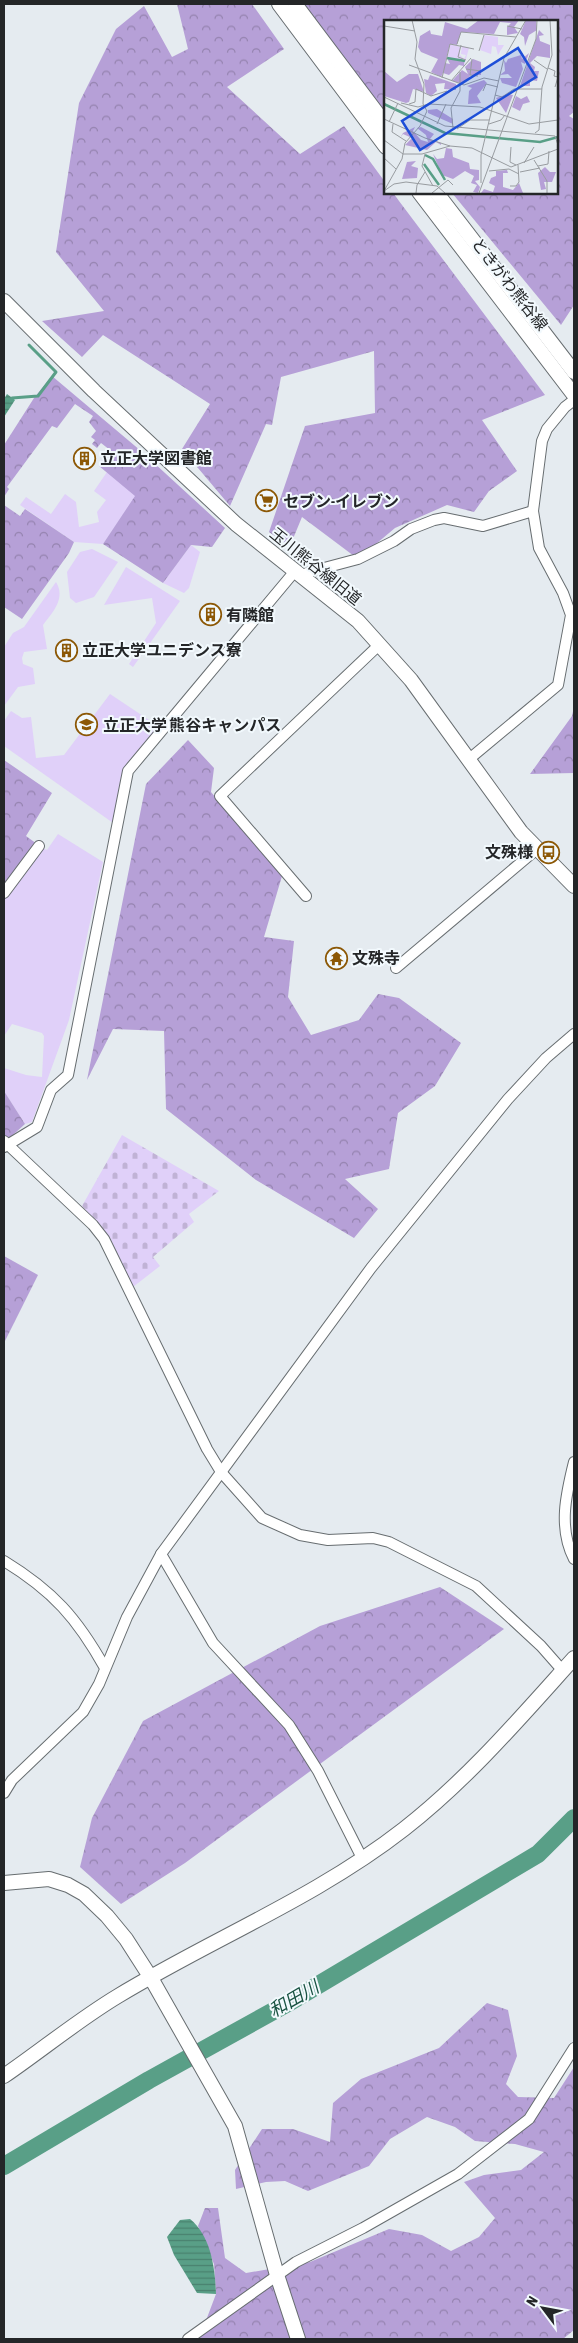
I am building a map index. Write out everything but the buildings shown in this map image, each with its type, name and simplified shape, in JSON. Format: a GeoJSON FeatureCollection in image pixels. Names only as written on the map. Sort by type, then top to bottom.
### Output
{"type":"FeatureCollection","features":[{"type":"Feature","properties":{"kind":"street"},"geometry":{"type":"LineString","coordinates":[[279,4],[384,144]]}},
{"type":"Feature","properties":{"kind":"street"},"geometry":{"type":"LineString","coordinates":[[295,4],[384,122]]}},
{"type":"Feature","properties":{"kind":"street","name":"ときがわ熊谷線"},"geometry":{"type":"LineString","coordinates":[[421,194],[574,395]]}},
{"type":"Feature","properties":{"kind":"street","name":"ときがわ熊谷線"},"geometry":{"type":"LineString","coordinates":[[438,194],[574,372]]}},
{"type":"Feature","properties":{"kind":"street","name":"玉川熊谷線旧道"},"geometry":{"type":"LineString","coordinates":[[4,302],[94,391],[236,524],[352,616],[380,644],[411,680],[503,809],[537,850],[574,886]]}},
{"type":"Feature","properties":{"kind":"street"},"geometry":{"type":"LineString","coordinates":[[468,760],[558,685],[571,615],[563,593],[539,548],[533,511],[542,441],[547,429],[565,407],[574,400]]}},
{"type":"Feature","properties":{"kind":"street"},"geometry":{"type":"LineString","coordinates":[[533,511],[483,526],[444,518],[434,520],[412,529],[394,541],[358,559],[298,574],[128,771],[68,1075],[51,1090],[37,1127],[5,1144],[93,1225],[104,1239],[148,1332],[221,1472],[256,1512],[274,1524],[300,1535],[328,1540],[372,1538],[389,1542],[476,1586],[540,1646],[563,1671]]}},
{"type":"Feature","properties":{"kind":"street"},"geometry":{"type":"LineString","coordinates":[[306,896],[220,796],[380,644]]}},
{"type":"Feature","properties":{"kind":"street"},"geometry":{"type":"LineString","coordinates":[[4,892],[40,846]]}},
{"type":"Feature","properties":{"kind":"street"},"geometry":{"type":"LineString","coordinates":[[396,968],[537,850]]}},
{"type":"Feature","properties":{"kind":"street"},"geometry":{"type":"LineString","coordinates":[[4,1793],[12,1780],[82,1712],[100,1684],[127,1617],[161,1554],[315,1348],[372,1268],[508,1099],[546,1058],[574,1034]]}},
{"type":"Feature","properties":{"kind":"street"},"geometry":{"type":"LineString","coordinates":[[574,1462],[564,1510],[568,1548],[574,1559]]}},
{"type":"Feature","properties":{"kind":"street"},"geometry":{"type":"LineString","coordinates":[[161,1554],[213,1643],[289,1725],[318,1771],[362,1858]]}},
{"type":"Feature","properties":{"kind":"street"},"geometry":{"type":"LineString","coordinates":[[4,1561],[34,1579],[69,1612],[89,1638],[105,1668]]}},
{"type":"Feature","properties":{"kind":"street"},"geometry":{"type":"LineString","coordinates":[[4,2076],[79,2022],[151,1978],[315,1887],[403,1830],[470,1772],[574,1658]]}},
{"type":"Feature","properties":{"kind":"street"},"geometry":{"type":"LineString","coordinates":[[4,1883],[48,1879],[68,1885],[84,1894],[107,1916],[126,1939],[151,1978],[236,2126],[277,2275],[298,2339]]}},
{"type":"Feature","properties":{"kind":"street"},"geometry":{"type":"LineString","coordinates":[[188,2339],[296,2262],[363,2228],[458,2174],[529,2118],[574,2048]]}},
{"type":"Feature","properties":{"kind":"green space"},"geometry":{"type":"Polygon","coordinates":[[[177,4],[252,4],[284,49],[227,87],[300,154],[344,126],[384,181],[384,194],[394,194],[545,395],[482,420],[517,471],[489,491],[474,512],[447,505],[395,528],[358,559],[302,517],[290,546],[269,532],[305,426],[375,413],[374,351],[281,377],[272,425],[266,424],[230,506],[182,449],[210,404],[103,335],[82,357],[42,321],[104,311],[56,252],[79,103],[116,29],[144,6],[172,57],[188,49],[177,4]]]}},
{"type":"Feature","properties":{"kind":"green space"},"geometry":{"type":"Polygon","coordinates":[[[303,4],[574,4],[574,112],[569,116],[574,119],[574,305],[561,325],[453,194],[558,194],[558,20],[384,20],[384,111],[303,4]]]}},
{"type":"Feature","properties":{"kind":"green space"},"geometry":{"type":"Polygon","coordinates":[[[52,376],[141,451],[225,528],[212,547],[191,545],[163,583],[103,544],[135,496],[99,466],[110,450],[101,443],[97,448],[92,444],[95,440],[91,437],[96,431],[89,422],[93,416],[75,404],[57,428],[52,426],[7,487],[9,489],[4,497],[4,445],[34,398],[52,376]]]}},
{"type":"Feature","properties":{"kind":"green space"},"geometry":{"type":"Polygon","coordinates":[[[107,472],[136,496],[103,544],[74,542],[20,505],[26,497],[51,514],[65,494],[76,502],[79,527],[99,522],[97,512],[106,500],[94,491],[107,472]]]}},
{"type":"Feature","properties":{"kind":"green space"},"geometry":{"type":"Polygon","coordinates":[[[4,505],[20,516],[25,509],[74,542],[69,553],[22,619],[4,607],[4,505]]]}},
{"type":"Feature","properties":{"kind":"green space"},"geometry":{"type":"Polygon","coordinates":[[[191,545],[200,552],[189,588],[184,593],[163,583],[191,545]]]}},
{"type":"Feature","properties":{"kind":"green space"},"geometry":{"type":"Polygon","coordinates":[[[92,549],[118,562],[94,597],[76,603],[70,598],[67,572],[80,552],[92,549]]]}},
{"type":"Feature","properties":{"kind":"green space"},"geometry":{"type":"Polygon","coordinates":[[[126,567],[180,601],[133,667],[129,664],[156,623],[152,598],[104,605],[126,567]]]}},
{"type":"Feature","properties":{"kind":"green space"},"geometry":{"type":"Polygon","coordinates":[[[56,582],[59,588],[59,599],[54,610],[43,625],[47,649],[24,652],[22,658],[23,664],[33,668],[35,684],[18,687],[4,706],[4,647],[13,633],[24,627],[56,582]]]}},
{"type":"Feature","properties":{"kind":"green space"},"geometry":{"type":"Polygon","coordinates":[[[110,694],[158,726],[128,766],[116,825],[4,746],[4,721],[11,711],[22,718],[31,717],[36,758],[64,755],[110,694]]]}},
{"type":"Feature","properties":{"kind":"green space"},"geometry":{"type":"Polygon","coordinates":[[[574,706],[574,773],[530,774],[572,716],[574,706]]]}},
{"type":"Feature","properties":{"kind":"green space"},"geometry":{"type":"Polygon","coordinates":[[[188,740],[214,768],[211,792],[282,876],[264,937],[294,941],[288,997],[311,1035],[359,1020],[378,994],[399,998],[461,1043],[435,1086],[398,1113],[389,1169],[345,1179],[378,1209],[354,1238],[256,1180],[166,1109],[164,1031],[113,1029],[87,1080],[146,784],[188,740]]]}},
{"type":"Feature","properties":{"kind":"green space"},"geometry":{"type":"Polygon","coordinates":[[[4,760],[52,793],[26,836],[37,844],[4,887],[4,760]]]}},
{"type":"Feature","properties":{"kind":"green space"},"geometry":{"type":"Polygon","coordinates":[[[58,834],[103,862],[69,1020],[32,1122],[25,1124],[4,1091],[4,1068],[26,1075],[42,1077],[44,1036],[42,1033],[12,1024],[4,1036],[4,899],[43,848],[47,850],[58,834]]]}},
{"type":"Feature","properties":{"kind":"green space"},"geometry":{"type":"Polygon","coordinates":[[[4,1091],[25,1124],[4,1143],[4,1091]]]}},
{"type":"Feature","properties":{"kind":"green space"},"geometry":{"type":"Polygon","coordinates":[[[122,1135],[219,1191],[189,1214],[194,1222],[153,1257],[160,1266],[133,1287],[110,1238],[82,1206],[122,1135]]]}},
{"type":"Feature","properties":{"kind":"green space"},"geometry":{"type":"Polygon","coordinates":[[[4,1256],[38,1275],[4,1343],[4,1256]]]}},
{"type":"Feature","properties":{"kind":"green space"},"geometry":{"type":"Polygon","coordinates":[[[440,1587],[504,1629],[185,1863],[121,1904],[80,1867],[92,1818],[143,1721],[320,1626],[440,1587]]]}},
{"type":"Feature","properties":{"kind":"green space"},"geometry":{"type":"Polygon","coordinates":[[[487,2003],[508,2010],[517,2056],[506,2084],[518,2097],[554,2098],[574,2067],[574,2330],[563,2339],[199,2339],[216,2294],[214,2264],[198,2226],[205,2208],[218,2208],[225,2258],[246,2273],[310,2262],[389,2229],[422,2235],[451,2251],[479,2237],[495,2218],[464,2182],[484,2175],[521,2170],[544,2152],[515,2144],[475,2141],[455,2127],[427,2117],[390,2139],[369,2166],[308,2191],[285,2181],[266,2182],[236,2189],[235,2170],[262,2129],[293,2129],[330,2142],[333,2103],[361,2079],[439,2048],[487,2003]]]}},
{"type":"Feature","properties":{"kind":"shaded area"},"geometry":{"type":"Polygon","coordinates":[[[7,394],[15,400],[4,417],[4,399],[7,394]]]}},
{"type":"Feature","properties":{"kind":"shaded area"},"geometry":{"type":"Polygon","coordinates":[[[190,2219],[203,2234],[207,2243],[213,2263],[216,2294],[197,2293],[174,2255],[167,2237],[180,2220],[190,2219]]]}},
{"type":"Feature","properties":{"kind":"waterway"},"geometry":{"type":"LineString","coordinates":[[10,401],[12,398],[38,396],[56,372],[29,345]]}},
{"type":"Feature","properties":{"kind":"waterway","name":"和田川"},"geometry":{"type":"LineString","coordinates":[[4,2166],[149,2080],[288,2003],[538,1854],[574,1818]]}},
{"type":"Feature","properties":{"kind":"place","name":"立正大学図書館"},"geometry":{"type":"Point","coordinates":[84,458]}},
{"type":"Feature","properties":{"kind":"place","name":"セブン-イレブン"},"geometry":{"type":"Point","coordinates":[267,501]}},
{"type":"Feature","properties":{"kind":"place","name":"有隣館"},"geometry":{"type":"Point","coordinates":[210,615]}},
{"type":"Feature","properties":{"kind":"place","name":"立正大学ユニデンス寮"},"geometry":{"type":"Point","coordinates":[66,650]}},
{"type":"Feature","properties":{"kind":"place","name":"立正大学 熊谷キャンパス"},"geometry":{"type":"Point","coordinates":[87,725]}},
{"type":"Feature","properties":{"kind":"place","name":"文殊様"},"geometry":{"type":"Point","coordinates":[549,852]}},
{"type":"Feature","properties":{"kind":"place","name":"文殊寺"},"geometry":{"type":"Point","coordinates":[336,958]}}]}
